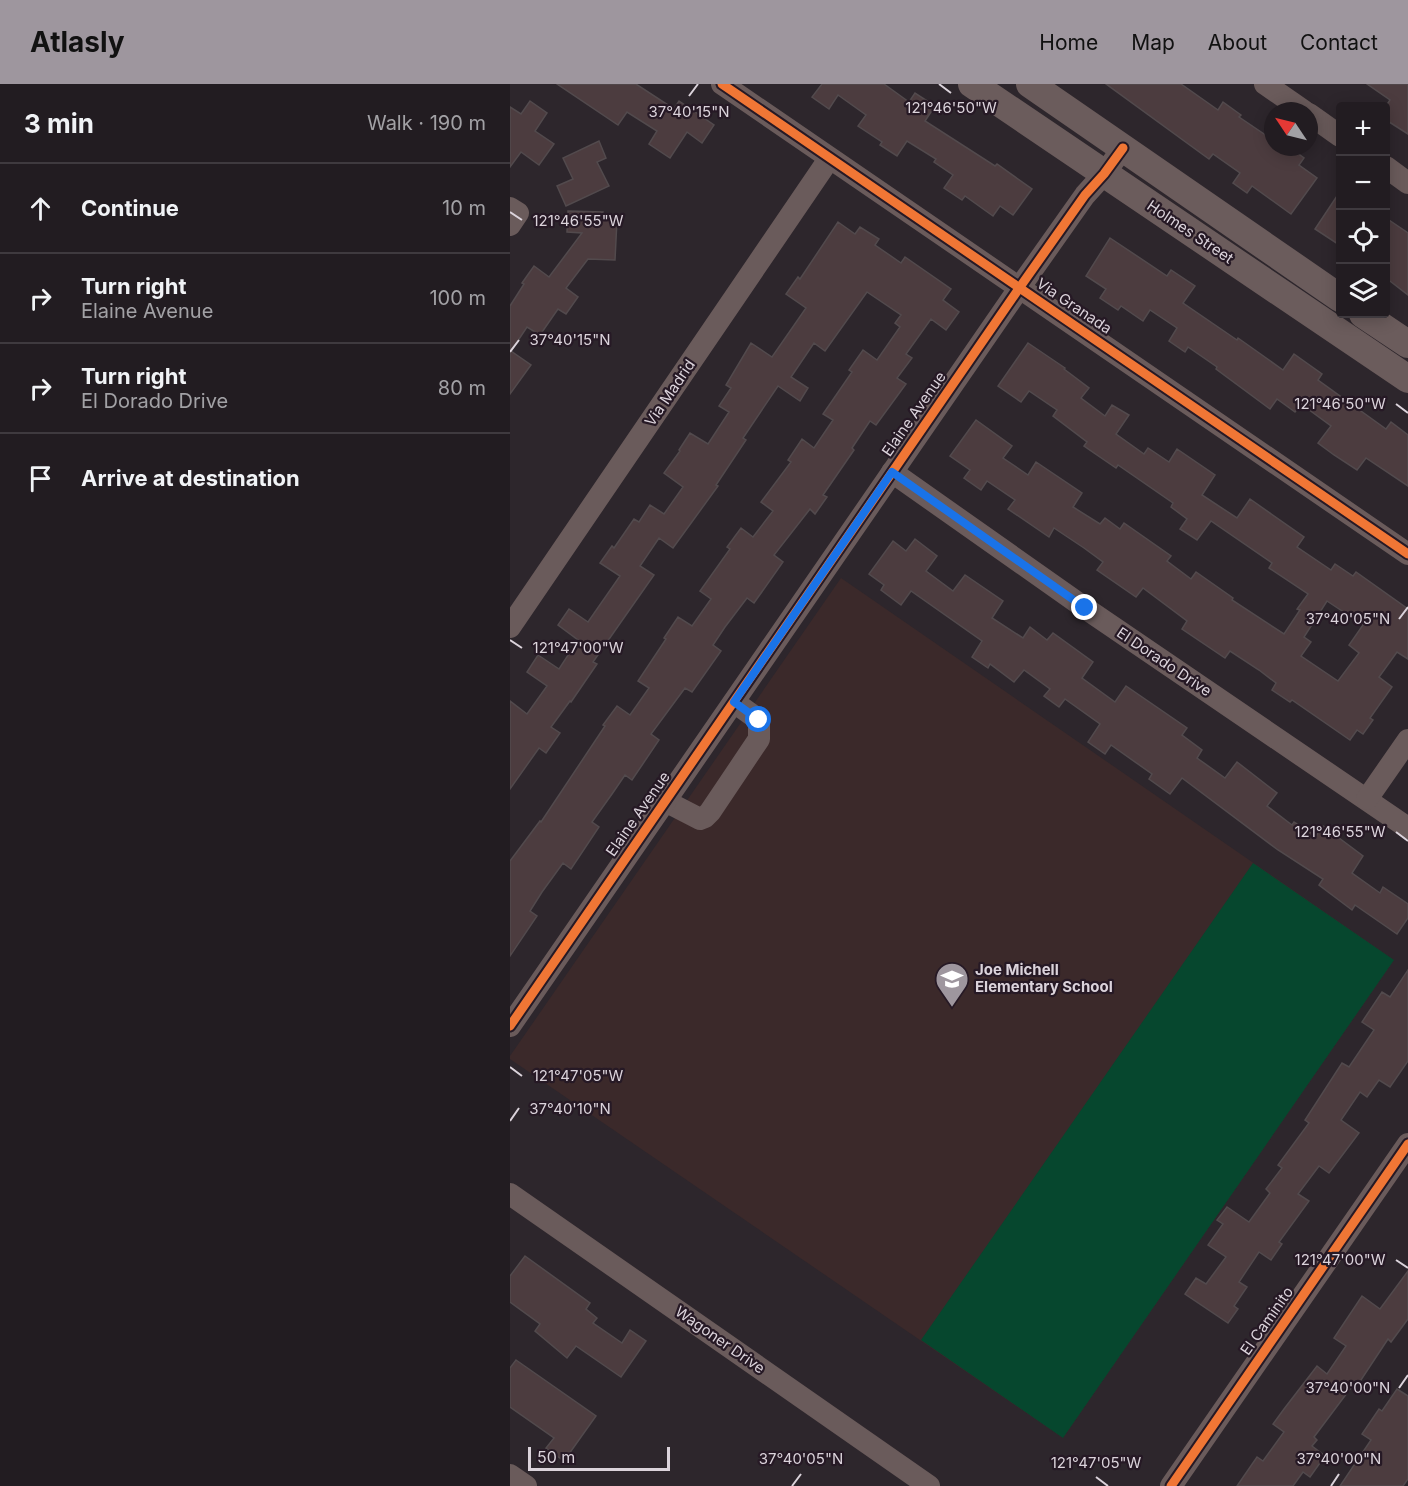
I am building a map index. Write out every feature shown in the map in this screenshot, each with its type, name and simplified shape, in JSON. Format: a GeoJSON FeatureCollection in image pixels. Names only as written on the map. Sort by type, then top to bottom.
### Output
{"type":"FeatureCollection","features":[{"type":"Feature","properties":{"kind":"main road","name":"Holmes Street"},"geometry":{"type":"LineString","coordinates":[[972,84],[1408,379]]}},
{"type":"Feature","properties":{"kind":"main road","name":"Holmes Street"},"geometry":{"type":"LineString","coordinates":[[1030,84],[1336,295]]}},
{"type":"Feature","properties":{"kind":"main road"},"geometry":{"type":"LineString","coordinates":[[1370,318],[1408,344]]}},
{"type":"Feature","properties":{"kind":"street","name":"Via Granada"},"geometry":{"type":"LineString","coordinates":[[722,84],[1408,554]]}},
{"type":"Feature","properties":{"kind":"street"},"geometry":{"type":"LineString","coordinates":[[1265,84],[1291,102]]}},
{"type":"Feature","properties":{"kind":"street"},"geometry":{"type":"LineString","coordinates":[[1318,120],[1336,133]]}},
{"type":"Feature","properties":{"kind":"street","name":"Elaine Avenue"},"geometry":{"type":"LineString","coordinates":[[510,1026],[1020,287],[1085,195],[1104,174],[1122,148]]}},
{"type":"Feature","properties":{"kind":"street","name":"Via Madrid"},"geometry":{"type":"LineString","coordinates":[[510,627],[829,159]]}},
{"type":"Feature","properties":{"kind":"street"},"geometry":{"type":"LineString","coordinates":[[1390,170],[1408,183]]}},
{"type":"Feature","properties":{"kind":"street"},"geometry":{"type":"LineString","coordinates":[[510,208],[518,213],[510,225]]}},
{"type":"Feature","properties":{"kind":"street","name":"El Dorado Drive"},"geometry":{"type":"LineString","coordinates":[[892,472],[1085,608],[1408,828]]}},
{"type":"Feature","properties":{"kind":"street"},"geometry":{"type":"LineString","coordinates":[[665,801],[700,819],[710,812],[759,739],[759,720],[734,702]]}},
{"type":"Feature","properties":{"kind":"street"},"geometry":{"type":"LineString","coordinates":[[1367,799],[1408,740]]}},
{"type":"Feature","properties":{"kind":"street","name":"El Caminito"},"geometry":{"type":"LineString","coordinates":[[1172,1486],[1408,1144]]}},
{"type":"Feature","properties":{"kind":"street","name":"Wagoner Drive"},"geometry":{"type":"LineString","coordinates":[[510,1194],[929,1486]]}},
{"type":"Feature","properties":{"kind":"street"},"geometry":{"type":"LineString","coordinates":[[510,1475],[526,1486]]}},
{"type":"Feature","properties":{"kind":"shaded area","name":"Joe Michell Elementary School"},"geometry":{"type":"Polygon","coordinates":[[[841,578],[1394,960],[1063,1438],[510,1059],[841,578]]]}},
{"type":"Feature","properties":{"kind":"green space"},"geometry":{"type":"Polygon","coordinates":[[[1253,863],[1394,960],[1063,1438],[921,1340],[1253,863]]]}},
{"type":"Feature","properties":{"kind":"building"},"geometry":{"type":"Polygon","coordinates":[[[557,84],[636,84],[674,109],[679,101],[714,125],[702,143],[687,132],[670,158],[649,144],[657,131],[627,112],[618,125],[557,84]]]}},
{"type":"Feature","properties":{"kind":"building"},"geometry":{"type":"Polygon","coordinates":[[[822,84],[884,84],[909,102],[915,93],[935,106],[925,121],[995,166],[997,164],[1032,189],[1013,215],[1000,206],[993,216],[965,196],[962,200],[944,188],[953,175],[934,162],[936,159],[907,141],[897,156],[880,145],[882,142],[858,126],[866,115],[838,95],[829,109],[812,97],[822,84]]]}},
{"type":"Feature","properties":{"kind":"building"},"geometry":{"type":"Polygon","coordinates":[[[1106,84],[1181,84],[1218,110],[1223,102],[1241,115],[1239,117],[1264,134],[1264,156],[1301,156],[1304,158],[1299,165],[1317,178],[1291,214],[1252,186],[1247,193],[1233,183],[1240,173],[1213,154],[1209,159],[1106,84]]]}},
{"type":"Feature","properties":{"kind":"building"},"geometry":{"type":"Polygon","coordinates":[[[1367,84],[1408,84],[1408,134],[1390,123],[1390,100],[1367,84]]]}},
{"type":"Feature","properties":{"kind":"building"},"geometry":{"type":"Polygon","coordinates":[[[530,101],[547,113],[535,131],[554,144],[539,165],[521,152],[510,167],[510,107],[521,114],[530,101]]]}},
{"type":"Feature","properties":{"kind":"building"},"geometry":{"type":"Polygon","coordinates":[[[599,141],[606,158],[597,162],[609,186],[566,206],[557,186],[573,179],[563,158],[599,141]]]}},
{"type":"Feature","properties":{"kind":"building"},"geometry":{"type":"Polygon","coordinates":[[[1336,198],[1336,243],[1315,229],[1336,198]]]}},
{"type":"Feature","properties":{"kind":"building"},"geometry":{"type":"Polygon","coordinates":[[[568,211],[603,212],[602,220],[617,220],[615,260],[588,259],[566,288],[578,297],[566,314],[558,309],[540,335],[527,327],[511,351],[531,365],[510,394],[510,306],[534,266],[549,277],[582,233],[567,232],[568,211]]]}},
{"type":"Feature","properties":{"kind":"building"},"geometry":{"type":"Polygon","coordinates":[[[1390,221],[1408,233],[1408,295],[1390,281],[1390,221]]]}},
{"type":"Feature","properties":{"kind":"building"},"geometry":{"type":"Polygon","coordinates":[[[838,222],[855,234],[860,227],[879,239],[875,245],[901,263],[905,257],[951,289],[943,300],[959,312],[946,330],[931,319],[906,354],[912,358],[897,378],[906,384],[876,425],[870,421],[852,448],[854,450],[823,495],[827,497],[815,514],[810,509],[774,555],[783,562],[754,603],[747,598],[725,627],[713,645],[721,651],[692,692],[685,688],[651,734],[659,740],[632,780],[625,775],[592,822],[599,827],[571,869],[563,863],[542,892],[530,911],[537,916],[510,956],[510,861],[541,822],[617,706],[630,715],[649,688],[638,681],[678,617],[692,626],[711,599],[700,591],[730,549],[727,547],[741,528],[753,537],[773,511],[761,502],[791,462],[788,460],[802,439],[814,448],[833,420],[823,414],[852,372],[849,370],[863,350],[877,360],[900,327],[895,323],[901,315],[867,292],[825,351],[814,343],[791,377],[808,388],[800,401],[778,386],[743,438],[746,440],[716,485],[718,486],[673,548],[659,538],[640,566],[654,575],[593,662],[597,664],[551,727],[560,733],[546,753],[539,748],[510,789],[510,701],[527,714],[547,686],[527,672],[538,655],[559,669],[578,640],[558,625],[569,609],[588,622],[620,576],[600,563],[612,546],[614,548],[634,519],[639,522],[650,505],[664,514],[683,487],[664,473],[690,433],[708,444],[729,412],[719,406],[731,388],[726,385],[751,343],[772,357],[806,308],[786,294],[798,277],[800,279],[838,222]]]}},
{"type":"Feature","properties":{"kind":"building"},"geometry":{"type":"Polygon","coordinates":[[[1110,238],[1167,276],[1171,270],[1195,286],[1183,303],[1237,340],[1238,338],[1283,370],[1294,354],[1322,374],[1318,380],[1386,429],[1391,422],[1408,435],[1408,486],[1366,458],[1357,470],[1334,455],[1318,443],[1331,426],[1301,404],[1295,412],[1277,399],[1270,409],[1188,347],[1185,352],[1169,341],[1177,328],[1150,310],[1143,321],[1121,306],[1118,310],[1100,298],[1106,289],[1086,276],[1110,238]]]}},
{"type":"Feature","properties":{"kind":"building"},"geometry":{"type":"Polygon","coordinates":[[[1028,343],[1065,368],[1089,388],[1081,398],[1105,416],[1112,405],[1129,415],[1116,434],[1144,454],[1148,448],[1169,462],[1177,449],[1215,475],[1202,495],[1237,518],[1250,499],[1304,537],[1297,547],[1331,570],[1335,564],[1353,576],[1356,572],[1408,609],[1408,659],[1397,652],[1379,677],[1392,687],[1370,718],[1373,720],[1363,734],[1357,730],[1350,740],[1292,700],[1290,702],[1272,690],[1276,683],[1259,670],[1230,651],[1225,658],[1182,629],[1187,621],[1143,588],[1136,597],[1097,570],[1103,562],[1084,548],[1054,528],[1049,537],[1008,509],[1015,500],[987,481],[981,490],[964,478],[970,470],[950,456],[976,420],[1012,446],[1003,458],[1028,475],[1036,462],[1082,493],[1073,507],[1100,524],[1105,518],[1120,529],[1124,523],[1171,556],[1167,561],[1191,579],[1196,572],[1233,598],[1232,600],[1284,634],[1308,594],[1269,568],[1272,563],[1211,521],[1197,540],[1180,529],[1187,519],[1171,507],[1173,503],[1118,465],[1116,468],[1084,446],[1087,442],[1053,416],[1057,410],[1029,391],[1021,402],[998,386],[1028,343]],[[1327,601],[1304,637],[1311,642],[1301,656],[1338,681],[1359,653],[1349,645],[1363,625],[1327,601]]]}},
{"type":"Feature","properties":{"kind":"building"},"geometry":{"type":"Polygon","coordinates":[[[915,539],[937,556],[926,571],[953,591],[965,575],[1003,601],[992,618],[1023,638],[1030,627],[1047,640],[1053,633],[1093,662],[1082,678],[1115,702],[1126,686],[1187,728],[1182,735],[1202,750],[1197,758],[1225,778],[1237,762],[1277,793],[1267,806],[1292,825],[1294,822],[1316,836],[1323,826],[1363,856],[1352,873],[1380,893],[1383,887],[1408,904],[1408,918],[1397,934],[1355,905],[1352,910],[1319,885],[1323,879],[1278,850],[1182,778],[1170,794],[1149,779],[1152,774],[1111,745],[1105,754],[1088,742],[1100,724],[1065,699],[1059,707],[1044,696],[1050,689],[1024,670],[1014,682],[990,664],[988,668],[972,657],[982,641],[911,591],[901,605],[881,590],[884,585],[869,574],[893,541],[906,551],[915,539]]]}},
{"type":"Feature","properties":{"kind":"building"},"geometry":{"type":"Polygon","coordinates":[[[1408,970],[1408,1061],[1390,1087],[1379,1080],[1367,1097],[1360,1092],[1341,1120],[1359,1133],[1329,1173],[1319,1166],[1298,1194],[1309,1201],[1279,1242],[1282,1244],[1271,1260],[1259,1252],[1239,1282],[1247,1287],[1234,1306],[1238,1309],[1228,1323],[1185,1294],[1196,1278],[1206,1284],[1226,1257],[1208,1245],[1223,1224],[1217,1220],[1227,1207],[1249,1222],[1270,1193],[1266,1189],[1282,1168],[1278,1165],[1309,1123],[1305,1120],[1342,1063],[1349,1067],[1374,1030],[1362,1022],[1382,992],[1390,997],[1408,970]]]}},
{"type":"Feature","properties":{"kind":"building"},"geometry":{"type":"Polygon","coordinates":[[[525,1256],[590,1303],[586,1309],[597,1318],[593,1323],[622,1343],[630,1330],[646,1341],[621,1377],[576,1346],[567,1358],[535,1331],[540,1324],[510,1302],[510,1276],[525,1256]]]}},
{"type":"Feature","properties":{"kind":"building"},"geometry":{"type":"Polygon","coordinates":[[[1408,1271],[1408,1319],[1391,1342],[1388,1339],[1359,1383],[1356,1381],[1314,1437],[1317,1440],[1312,1446],[1325,1456],[1310,1477],[1303,1472],[1293,1486],[1237,1486],[1257,1457],[1263,1461],[1284,1432],[1273,1424],[1317,1366],[1327,1374],[1346,1346],[1334,1338],[1362,1296],[1380,1309],[1408,1271]]]}},
{"type":"Feature","properties":{"kind":"building"},"geometry":{"type":"Polygon","coordinates":[[[516,1360],[596,1416],[564,1461],[546,1448],[554,1438],[510,1407],[510,1368],[516,1360]]]}},
{"type":"Feature","properties":{"kind":"building"},"geometry":{"type":"Polygon","coordinates":[[[1397,1389],[1408,1396],[1408,1479],[1403,1486],[1340,1486],[1371,1440],[1362,1434],[1379,1409],[1382,1411],[1397,1389]]]}},
{"type":"Feature","properties":{"kind":"cycle path"},"geometry":{"type":"LineString","coordinates":[[722,84],[1408,554]]}},
{"type":"Feature","properties":{"kind":"cycle path"},"geometry":{"type":"LineString","coordinates":[[510,1026],[1020,287],[1085,195],[1123,148]]}},
{"type":"Feature","properties":{"kind":"cycle path"},"geometry":{"type":"LineString","coordinates":[[1171,1486],[1408,1144]]}},
{"type":"Feature","properties":{"kind":"place","name":"Joe Michell Elementary School"},"geometry":{"type":"Point","coordinates":[952,1008]}},
{"type":"Feature","properties":{"kind":"route"},"geometry":{"type":"LineString","coordinates":[[759,720],[734,702],[892,472],[1085,608]]}}]}
